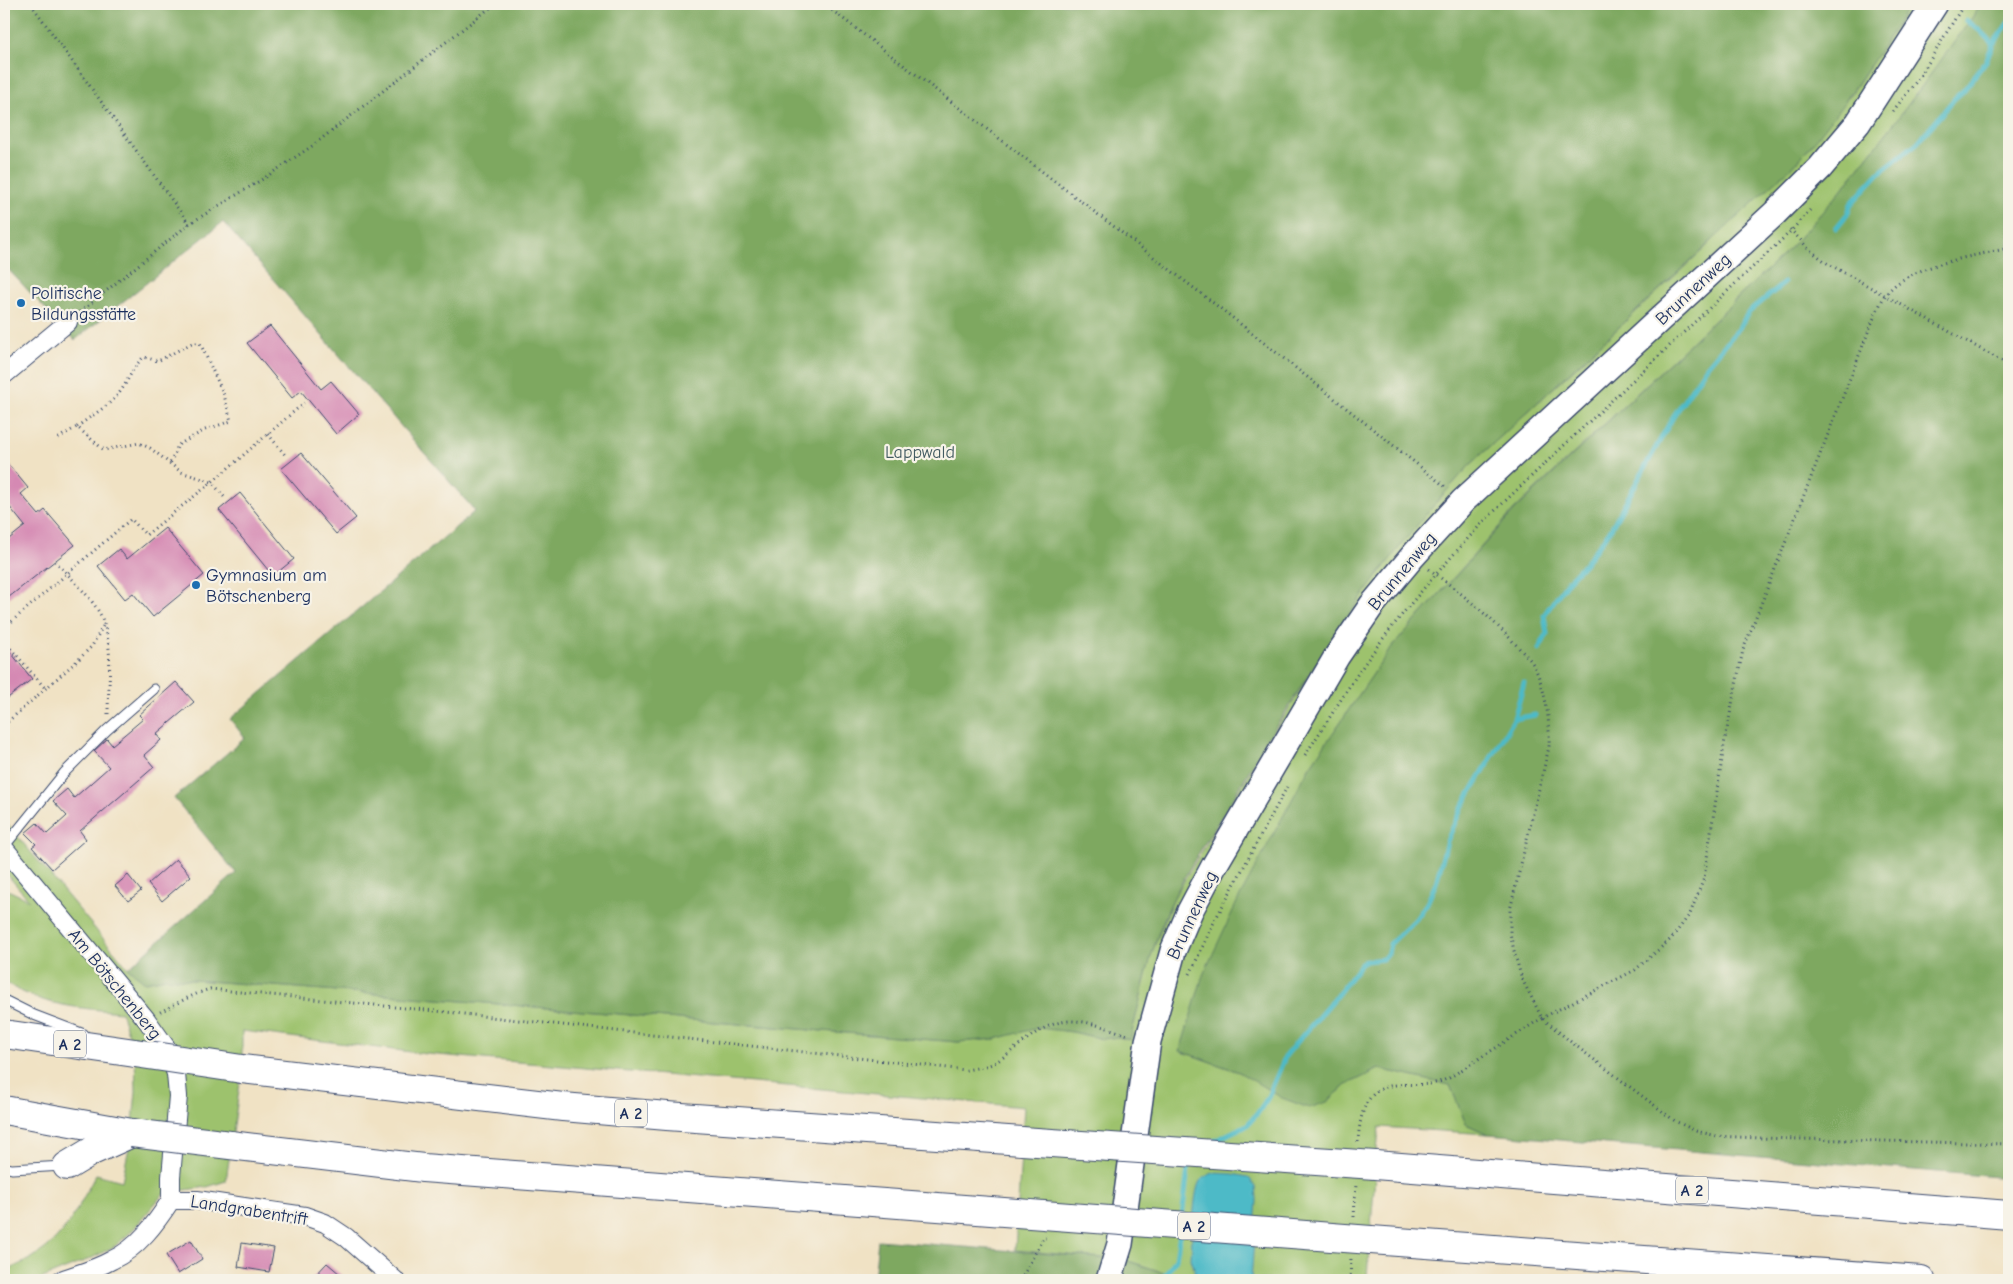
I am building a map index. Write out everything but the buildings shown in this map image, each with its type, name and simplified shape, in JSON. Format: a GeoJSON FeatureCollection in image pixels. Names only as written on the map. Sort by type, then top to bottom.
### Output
{"type":"FeatureCollection","features":[{"type":"Feature","properties":{"kind":"highway","name":"A 2"},"geometry":{"type":"LineString","coordinates":[[4,1034],[323,1080],[591,1109],[1022,1141],[1365,1173],[2009,1215]]}},
{"type":"Feature","properties":{"kind":"highway","name":"A 2"},"geometry":{"type":"LineString","coordinates":[[4,1110],[132,1133],[422,1168],[1921,1280]]}},
{"type":"Feature","properties":{"kind":"highway"},"geometry":{"type":"LineString","coordinates":[[67,1166],[92,1151],[132,1133]]}},
{"type":"Feature","properties":{"kind":"main road","name":"Brunnenweg"},"geometry":{"type":"LineString","coordinates":[[1109,1280],[1120,1244],[1148,1040],[1173,951],[1190,912],[1214,866],[1338,656],[1372,605],[1463,501],[1775,213],[1820,168],[1858,123],[1935,4]]}},
{"type":"Feature","properties":{"kind":"street"},"geometry":{"type":"LineString","coordinates":[[4,375],[68,322]]}},
{"type":"Feature","properties":{"kind":"street","name":"Am Bötschenberg"},"geometry":{"type":"LineString","coordinates":[[6,853],[146,1019],[168,1050],[176,1074],[178,1096],[171,1177],[171,1200]]}},
{"type":"Feature","properties":{"kind":"street"},"geometry":{"type":"LineString","coordinates":[[61,1280],[112,1260],[130,1248],[160,1217],[171,1200]]}},
{"type":"Feature","properties":{"kind":"street","name":"Landgrabentrift"},"geometry":{"type":"LineString","coordinates":[[171,1200],[198,1200],[305,1216],[325,1223],[346,1237],[395,1280]]}},
{"type":"Feature","properties":{"kind":"lane"},"geometry":{"type":"LineString","coordinates":[[6,853],[64,773],[107,730],[154,690]]}},
{"type":"Feature","properties":{"kind":"lane"},"geometry":{"type":"LineString","coordinates":[[4,1000],[34,1015],[135,1053]]}},
{"type":"Feature","properties":{"kind":"lane"},"geometry":{"type":"LineString","coordinates":[[4,1167],[12,1169],[67,1166]]}},
{"type":"Feature","properties":{"kind":"path"},"geometry":{"type":"LineString","coordinates":[[31,4],[189,224]]}},
{"type":"Feature","properties":{"kind":"path"},"geometry":{"type":"LineString","coordinates":[[68,322],[189,224],[266,177],[312,146],[495,4]]}},
{"type":"Feature","properties":{"kind":"path"},"geometry":{"type":"LineString","coordinates":[[824,4],[919,79],[1230,315],[1463,501]]}},
{"type":"Feature","properties":{"kind":"path"},"geometry":{"type":"LineString","coordinates":[[1301,762],[1362,668],[1436,574],[1483,522],[1791,231],[1817,256],[2009,365]]}},
{"type":"Feature","properties":{"kind":"path"},"geometry":{"type":"LineString","coordinates":[[1358,1143],[1359,1123],[1364,1107],[1374,1092],[1394,1085],[1436,1085],[1449,1078],[1542,1018],[1635,970],[1671,939],[1690,914],[1704,878],[1725,739],[1743,650],[1873,320],[1886,294],[1901,281],[1921,270],[1949,261],[2009,248]]}},
{"type":"Feature","properties":{"kind":"path"},"geometry":{"type":"LineString","coordinates":[[58,438],[77,427],[118,394],[128,380],[135,364],[144,357],[158,361],[192,343],[200,343],[224,395],[231,421],[204,430],[178,445],[170,464]]}},
{"type":"Feature","properties":{"kind":"path"},"geometry":{"type":"LineString","coordinates":[[4,628],[131,519],[146,535],[212,482],[304,403]]}},
{"type":"Feature","properties":{"kind":"path"},"geometry":{"type":"LineString","coordinates":[[77,427],[104,450],[139,443],[150,448],[181,472],[212,482],[224,498]]}},
{"type":"Feature","properties":{"kind":"path"},"geometry":{"type":"LineString","coordinates":[[268,434],[286,456]]}},
{"type":"Feature","properties":{"kind":"path"},"geometry":{"type":"LineString","coordinates":[[1413,556],[1488,615],[1516,644],[1534,666],[1544,696],[1550,725],[1549,746],[1510,910],[1510,933],[1522,979],[1542,1018],[1570,1042],[1675,1121],[1696,1131],[1717,1136],[1759,1138],[2009,1144]]}},
{"type":"Feature","properties":{"kind":"path"},"geometry":{"type":"LineString","coordinates":[[55,560],[100,614],[104,626],[109,649],[107,730]]}},
{"type":"Feature","properties":{"kind":"path"},"geometry":{"type":"LineString","coordinates":[[4,725],[77,661],[92,646],[104,626]]}},
{"type":"Feature","properties":{"kind":"path"},"geometry":{"type":"LineString","coordinates":[[4,641],[45,688]]}},
{"type":"Feature","properties":{"kind":"path"},"geometry":{"type":"LineString","coordinates":[[1190,975],[1215,920],[1291,778]]}},
{"type":"Feature","properties":{"kind":"path"},"geometry":{"type":"LineString","coordinates":[[146,1019],[181,1003],[197,992],[210,988],[446,1012],[966,1070],[993,1063],[1032,1036],[1052,1025],[1069,1021],[1085,1023],[1148,1040]]}},
{"type":"Feature","properties":{"kind":"path"},"geometry":{"type":"LineString","coordinates":[[1350,1280],[1359,1237],[1365,1173]]}},
{"type":"Feature","properties":{"kind":"path"},"geometry":{"type":"LineString","coordinates":[[1021,1280],[1044,1238],[1052,1238]]}},
{"type":"Feature","properties":{"kind":"green space","name":"Lappwald"},"geometry":{"type":"Polygon","coordinates":[[[4,4],[1910,4],[1858,84],[1799,160],[1469,466],[1434,505],[1371,584],[1286,710],[1176,893],[1161,927],[1152,954],[1130,1040],[1118,1037],[1103,1039],[1073,1032],[1038,1028],[995,1039],[958,1042],[166,978],[145,982],[128,968],[236,873],[174,798],[245,738],[230,719],[475,511],[223,222],[75,340],[4,265],[4,4]]]}},
{"type":"Feature","properties":{"kind":"green space"},"geometry":{"type":"Polygon","coordinates":[[[1910,4],[1982,4],[1864,162],[1814,222],[1787,251],[1514,510],[1391,648],[1309,768],[1180,1051],[1239,1072],[1260,1083],[1327,1102],[1346,1085],[1379,1069],[1450,1085],[1466,1124],[1488,1134],[1379,1127],[1367,1276],[1364,1280],[1179,1280],[1125,1260],[1015,1250],[1024,1107],[427,1054],[242,1031],[242,1069],[226,1181],[207,1187],[164,1193],[131,1232],[115,1246],[92,1258],[38,1280],[4,1280],[4,1271],[38,1254],[61,1233],[78,1208],[96,1174],[122,1181],[132,1133],[136,1091],[135,1053],[121,1012],[75,1007],[45,1001],[31,996],[4,981],[4,890],[29,900],[4,871],[4,820],[128,968],[145,982],[166,978],[958,1042],[995,1039],[1038,1027],[1103,1039],[1118,1037],[1130,1040],[1151,955],[1173,899],[1331,639],[1361,596],[1420,520],[1469,466],[1706,247],[1850,96],[1910,4]]]}},
{"type":"Feature","properties":{"kind":"green space"},"geometry":{"type":"Polygon","coordinates":[[[1982,4],[2009,4],[2009,1178],[1488,1134],[1466,1124],[1450,1085],[1379,1069],[1346,1085],[1327,1102],[1309,1108],[1282,1098],[1239,1072],[1180,1051],[1203,975],[1238,900],[1309,768],[1391,648],[1514,511],[1787,251],[1814,222],[1864,162],[1982,4]]]}},
{"type":"Feature","properties":{"kind":"green space"},"geometry":{"type":"Polygon","coordinates":[[[878,1240],[1125,1260],[1179,1280],[874,1280],[878,1240]]]}},
{"type":"Feature","properties":{"kind":"green space"},"geometry":{"type":"Polygon","coordinates":[[[1367,1276],[1436,1280],[1364,1280],[1367,1276]]]}},
{"type":"Feature","properties":{"kind":"water"},"geometry":{"type":"Polygon","coordinates":[[[1213,1173],[1248,1177],[1256,1186],[1257,1200],[1251,1280],[1214,1280],[1196,1274],[1191,1259],[1196,1196],[1200,1181],[1213,1173]]]}},
{"type":"Feature","properties":{"kind":"waterway"},"geometry":{"type":"LineString","coordinates":[[1836,228],[1848,213],[1851,204],[1867,186],[1880,172],[1917,143],[1963,91],[1986,61],[1993,44],[1966,20]]}},
{"type":"Feature","properties":{"kind":"waterway"},"geometry":{"type":"LineString","coordinates":[[1993,44],[2009,22]]}},
{"type":"Feature","properties":{"kind":"waterway"},"geometry":{"type":"LineString","coordinates":[[1539,649],[1547,634],[1544,615],[1568,581],[1609,532],[1673,417],[1707,366],[1739,328],[1748,313],[1784,283]]}},
{"type":"Feature","properties":{"kind":"waterway"},"geometry":{"type":"LineString","coordinates":[[1210,1143],[1247,1125],[1257,1114],[1267,1099],[1286,1055],[1361,964],[1366,961],[1383,959],[1388,953],[1390,944],[1416,919],[1427,903],[1436,883],[1447,841],[1461,809],[1514,719],[1524,683]]}},
{"type":"Feature","properties":{"kind":"waterway"},"geometry":{"type":"LineString","coordinates":[[1514,719],[1535,715]]}},
{"type":"Feature","properties":{"kind":"waterway"},"geometry":{"type":"LineString","coordinates":[[1182,1217],[1189,1161]]}},
{"type":"Feature","properties":{"kind":"waterway"},"geometry":{"type":"LineString","coordinates":[[1162,1280],[1176,1259],[1180,1233]]}},
{"type":"Feature","properties":{"kind":"place","name":"Politische Bildungsstätte"},"geometry":{"type":"Point","coordinates":[21,303]}},
{"type":"Feature","properties":{"kind":"place","name":"Gymnasium am Bötschenberg"},"geometry":{"type":"Point","coordinates":[196,585]}}]}
